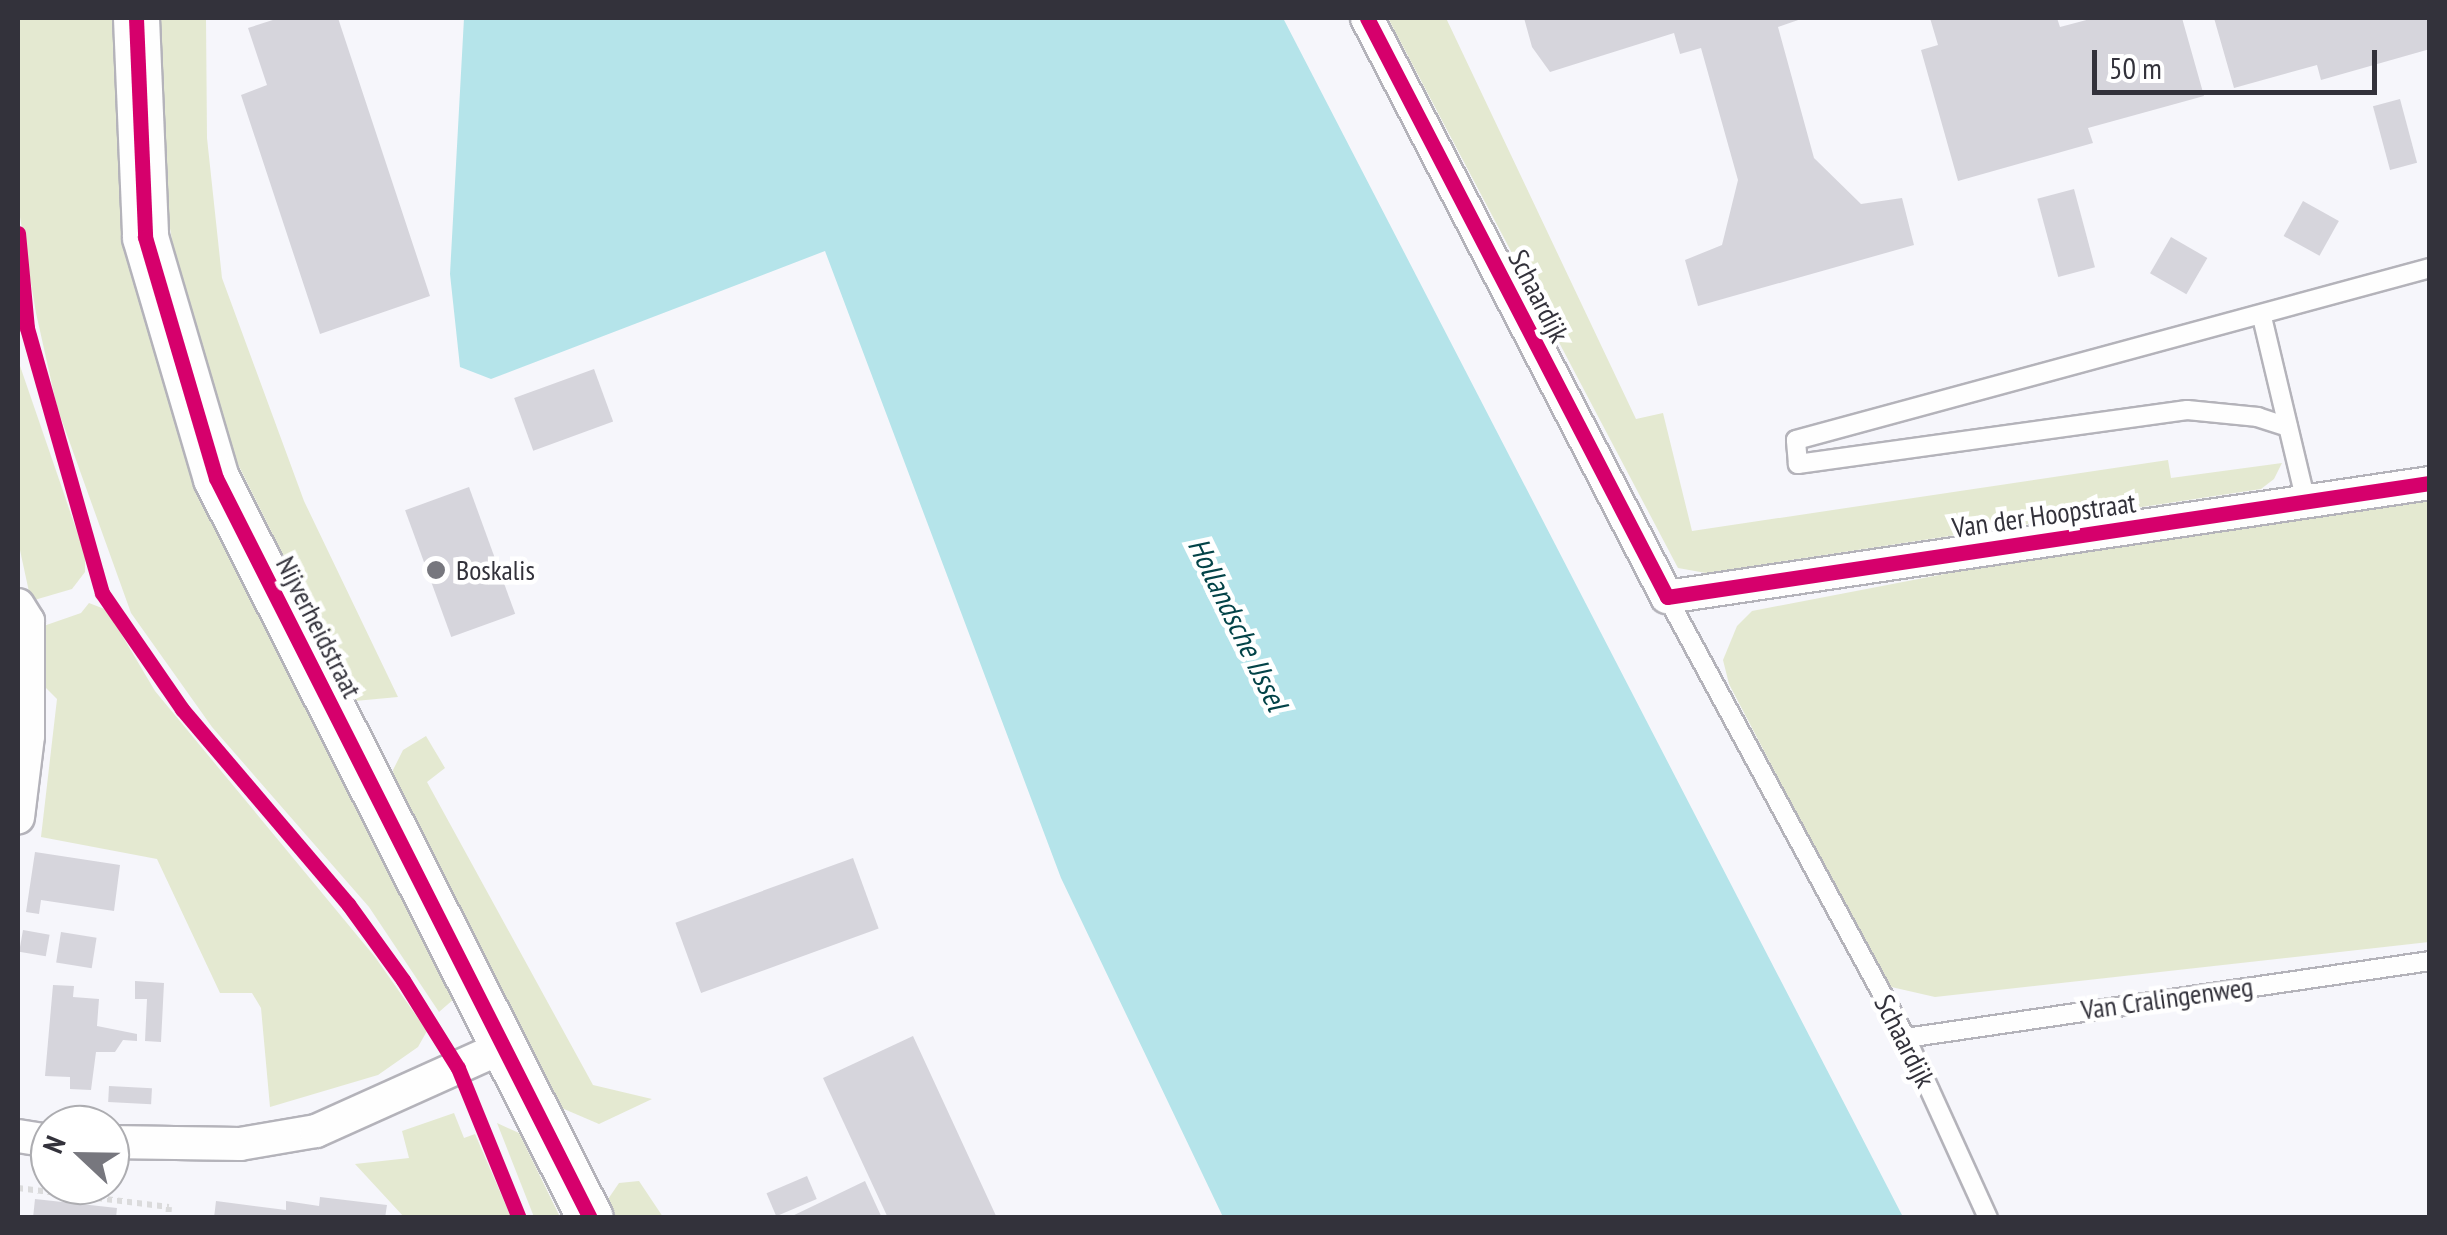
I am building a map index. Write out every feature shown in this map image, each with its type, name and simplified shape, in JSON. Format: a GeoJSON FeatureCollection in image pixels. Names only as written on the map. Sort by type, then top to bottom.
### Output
{"type":"FeatureCollection","features":[{"type":"Feature","properties":{"kind":"street","name":"Nijverheidstraat"},"geometry":{"type":"LineString","coordinates":[[136,18],[145,237],[216,478],[590,1218]]}},
{"type":"Feature","properties":{"kind":"street","name":"Schaardijk"},"geometry":{"type":"LineString","coordinates":[[1368,18],[1667,596]]}},
{"type":"Feature","properties":{"kind":"street","name":"Van der Hoopstraat"},"geometry":{"type":"LineString","coordinates":[[1667,596],[2430,483]]}},
{"type":"Feature","properties":{"kind":"street"},"geometry":{"type":"LineString","coordinates":[[18,817],[28,736],[23,613]]}},
{"type":"Feature","properties":{"kind":"street"},"geometry":{"type":"LineString","coordinates":[[130,1142],[240,1144],[316,1130],[503,1047]]}},
{"type":"Feature","properties":{"kind":"lane"},"geometry":{"type":"LineString","coordinates":[[2288,428],[2187,410],[1798,464],[1796,440],[2262,317],[2430,268]]}},
{"type":"Feature","properties":{"kind":"lane"},"geometry":{"type":"LineString","coordinates":[[2262,317],[2306,502]]}},
{"type":"Feature","properties":{"kind":"lane","name":"Schaardijk"},"geometry":{"type":"LineString","coordinates":[[1667,596],[1906,1038],[1988,1218]]}},
{"type":"Feature","properties":{"kind":"lane","name":"Van Cralingenweg"},"geometry":{"type":"LineString","coordinates":[[1906,1038],[2430,961]]}},
{"type":"Feature","properties":{"kind":"path"},"geometry":{"type":"LineString","coordinates":[[18,1188],[169,1207],[168,1218]]}},
{"type":"Feature","properties":{"kind":"green space"},"geometry":{"type":"Polygon","coordinates":[[[20,18],[113,18],[143,295],[455,998],[439,1012],[369,907],[212,727],[131,613],[57,407],[36,313],[18,205],[20,18]]]}},
{"type":"Feature","properties":{"kind":"green space"},"geometry":{"type":"Polygon","coordinates":[[[151,18],[206,18],[207,138],[222,278],[304,501],[398,697],[355,701],[228,444],[179,281],[158,158],[151,18]]]}},
{"type":"Feature","properties":{"kind":"green space"},"geometry":{"type":"Polygon","coordinates":[[[1388,18],[1446,18],[1636,419],[1663,413],[1692,531],[2168,460],[2171,478],[2282,463],[2274,479],[2261,489],[1706,573],[1678,568],[1388,18]]]}},
{"type":"Feature","properties":{"kind":"green space"},"geometry":{"type":"Polygon","coordinates":[[[18,360],[85,555],[85,572],[72,589],[31,601],[18,541],[18,360]]]}},
{"type":"Feature","properties":{"kind":"green space"},"geometry":{"type":"Polygon","coordinates":[[[2429,499],[2429,942],[1935,997],[1887,986],[1729,684],[1723,660],[1737,626],[1752,611],[2012,561],[2429,499]]]}},
{"type":"Feature","properties":{"kind":"green space"},"geometry":{"type":"Polygon","coordinates":[[[89,603],[107,610],[155,691],[375,957],[427,1031],[418,1047],[378,1075],[270,1107],[261,1008],[252,993],[220,993],[157,859],[41,837],[57,699],[36,678],[32,630],[81,613],[89,603]]]}},
{"type":"Feature","properties":{"kind":"green space"},"geometry":{"type":"Polygon","coordinates":[[[426,736],[445,768],[427,782],[593,1085],[652,1099],[599,1124],[557,1106],[396,799],[393,770],[403,750],[426,736]]]}},
{"type":"Feature","properties":{"kind":"green space"},"geometry":{"type":"Polygon","coordinates":[[[454,1113],[464,1138],[475,1134],[511,1217],[404,1217],[355,1164],[409,1158],[402,1131],[454,1113]]]}},
{"type":"Feature","properties":{"kind":"green space"},"geometry":{"type":"Polygon","coordinates":[[[497,1123],[519,1133],[560,1217],[534,1217],[497,1123]]]}},
{"type":"Feature","properties":{"kind":"green space"},"geometry":{"type":"Polygon","coordinates":[[[639,1181],[663,1217],[610,1217],[604,1205],[619,1183],[639,1181]]]}},
{"type":"Feature","properties":{"kind":"water","name":"Hollandsche IJssel"},"geometry":{"type":"Polygon","coordinates":[[[464,18],[1283,18],[1903,1217],[1223,1217],[1061,878],[825,251],[491,379],[460,367],[450,274],[464,18]]]}},
{"type":"Feature","properties":{"kind":"building"},"geometry":{"type":"Polygon","coordinates":[[[279,18],[338,18],[430,296],[320,334],[241,95],[267,85],[248,28],[279,18]]]}},
{"type":"Feature","properties":{"kind":"building"},"geometry":{"type":"Polygon","coordinates":[[[1524,18],[1804,18],[1778,27],[1814,158],[1861,204],[1902,198],[1914,245],[1698,306],[1685,260],[1722,245],[1738,180],[1701,48],[1680,54],[1674,33],[1550,72],[1532,47],[1524,18]]]}},
{"type":"Feature","properties":{"kind":"building"},"geometry":{"type":"Polygon","coordinates":[[[1930,18],[2057,18],[2060,27],[2094,18],[2182,18],[2204,96],[2088,128],[2093,143],[1958,181],[1921,50],[1938,45],[1930,18]]]}},
{"type":"Feature","properties":{"kind":"building"},"geometry":{"type":"Polygon","coordinates":[[[2214,18],[2430,18],[2430,49],[2321,80],[2317,65],[2234,88],[2214,18]]]}},
{"type":"Feature","properties":{"kind":"building"},"geometry":{"type":"Polygon","coordinates":[[[2400,99],[2417,163],[2390,170],[2373,106],[2400,99]]]}},
{"type":"Feature","properties":{"kind":"building"},"geometry":{"type":"Polygon","coordinates":[[[2074,189],[2095,267],[2058,277],[2037,199],[2074,189]]]}},
{"type":"Feature","properties":{"kind":"building"},"geometry":{"type":"Polygon","coordinates":[[[2303,201],[2339,221],[2319,256],[2284,236],[2303,201]]]}},
{"type":"Feature","properties":{"kind":"building"},"geometry":{"type":"Polygon","coordinates":[[[2171,237],[2207,258],[2186,294],[2150,273],[2171,237]]]}},
{"type":"Feature","properties":{"kind":"building"},"geometry":{"type":"Polygon","coordinates":[[[594,369],[613,422],[533,451],[514,398],[594,369]]]}},
{"type":"Feature","properties":{"kind":"building"},"geometry":{"type":"Polygon","coordinates":[[[469,487],[515,614],[451,637],[405,510],[469,487]]]}},
{"type":"Feature","properties":{"kind":"building"},"geometry":{"type":"Polygon","coordinates":[[[35,852],[120,865],[114,911],[41,900],[39,914],[26,912],[35,852]]]}},
{"type":"Feature","properties":{"kind":"building"},"geometry":{"type":"Polygon","coordinates":[[[853,858],[879,928],[701,993],[675,923],[853,858]]]}},
{"type":"Feature","properties":{"kind":"building"},"geometry":{"type":"Polygon","coordinates":[[[23,930],[50,935],[46,956],[19,952],[23,930]]]}},
{"type":"Feature","properties":{"kind":"building"},"geometry":{"type":"Polygon","coordinates":[[[61,932],[97,938],[92,968],[56,963],[61,932]]]}},
{"type":"Feature","properties":{"kind":"building"},"geometry":{"type":"Polygon","coordinates":[[[135,981],[164,983],[161,1042],[145,1041],[147,999],[135,999],[135,981]]]}},
{"type":"Feature","properties":{"kind":"building"},"geometry":{"type":"Polygon","coordinates":[[[53,985],[74,986],[73,997],[99,999],[97,1026],[137,1034],[137,1041],[123,1040],[115,1052],[96,1052],[91,1090],[70,1089],[70,1077],[45,1076],[53,985]]]}},
{"type":"Feature","properties":{"kind":"building"},"geometry":{"type":"Polygon","coordinates":[[[913,1036],[997,1218],[888,1218],[823,1078],[913,1036]]]}},
{"type":"Feature","properties":{"kind":"building"},"geometry":{"type":"Polygon","coordinates":[[[109,1086],[152,1088],[151,1104],[108,1102],[109,1086]]]}},
{"type":"Feature","properties":{"kind":"building"},"geometry":{"type":"Polygon","coordinates":[[[807,1176],[817,1199],[776,1216],[766,1193],[807,1176]]]}},
{"type":"Feature","properties":{"kind":"building"},"geometry":{"type":"Polygon","coordinates":[[[865,1181],[882,1218],[788,1218],[865,1181]]]}},
{"type":"Feature","properties":{"kind":"building"},"geometry":{"type":"Polygon","coordinates":[[[320,1197],[387,1205],[385,1218],[214,1218],[216,1201],[286,1210],[286,1201],[319,1206],[320,1197]]]}},
{"type":"Feature","properties":{"kind":"building"},"geometry":{"type":"Polygon","coordinates":[[[34,1205],[117,1208],[116,1218],[33,1218],[34,1205]]]}},
{"type":"Feature","properties":{"kind":"cycle path"},"geometry":{"type":"LineString","coordinates":[[136,18],[145,237],[216,478],[590,1218]]}},
{"type":"Feature","properties":{"kind":"cycle path"},"geometry":{"type":"LineString","coordinates":[[1367,18],[1667,597],[2430,483]]}},
{"type":"Feature","properties":{"kind":"cycle path"},"geometry":{"type":"LineString","coordinates":[[18,233],[27,328],[102,593],[182,709],[348,904],[403,980],[458,1068],[519,1218]]}},
{"type":"Feature","properties":{"kind":"place","name":"Boskalis"},"geometry":{"type":"Point","coordinates":[436,570]}}]}
